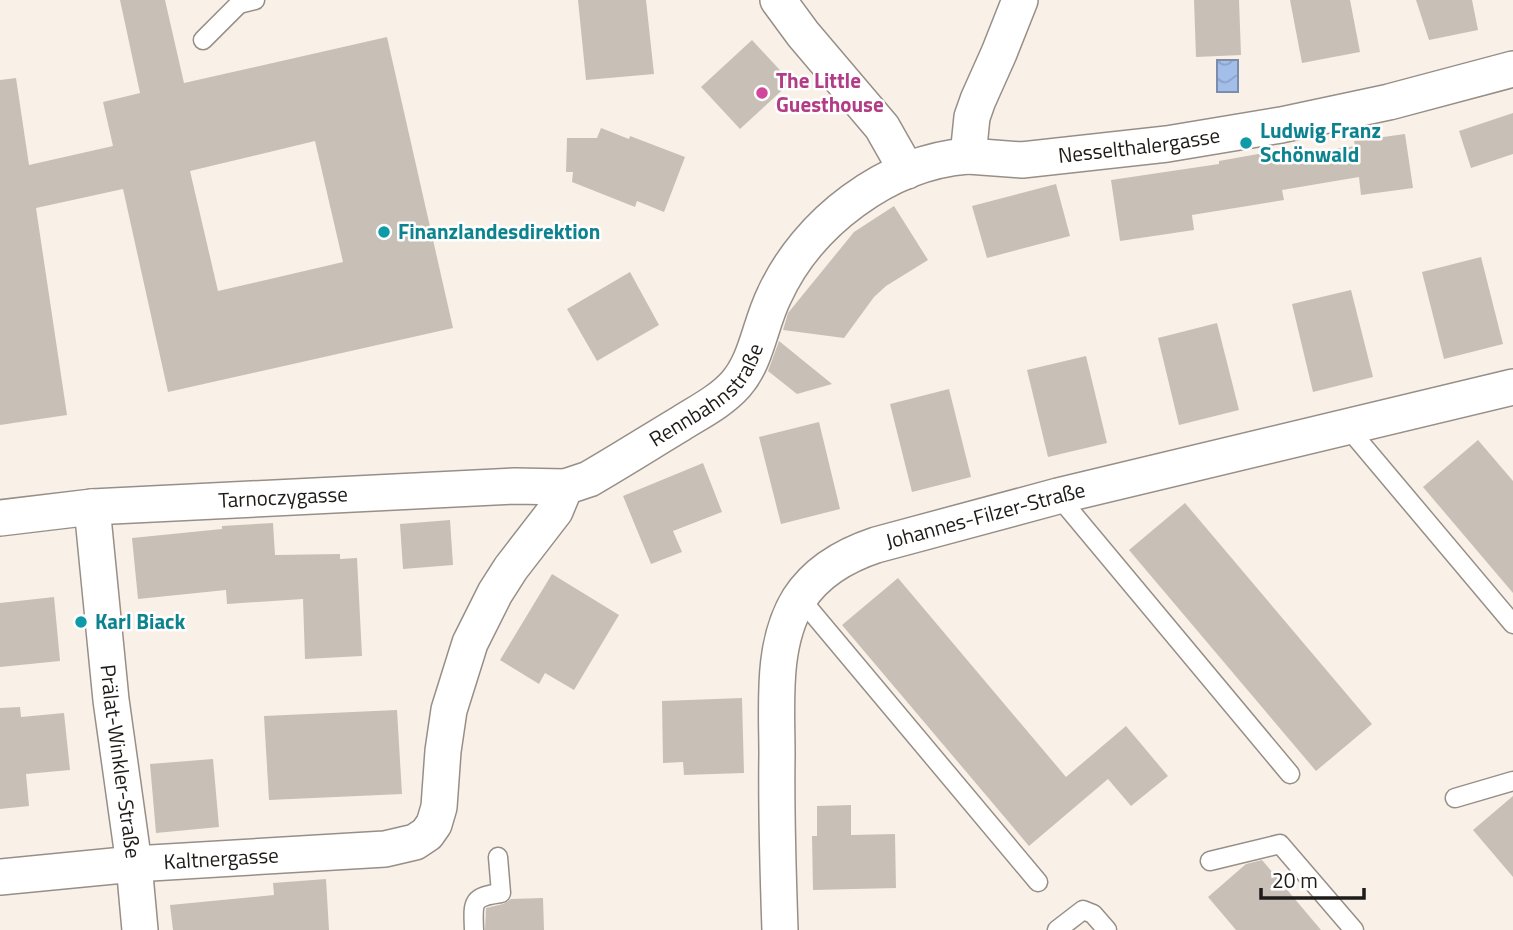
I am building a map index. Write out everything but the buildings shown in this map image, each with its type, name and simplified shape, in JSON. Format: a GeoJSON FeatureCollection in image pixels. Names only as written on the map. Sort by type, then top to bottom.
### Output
{"type":"FeatureCollection","features":[{"type":"Feature","properties":{"kind":"street"},"geometry":{"type":"LineString","coordinates":[[778,0],[889,137],[907,171]]}},
{"type":"Feature","properties":{"kind":"street"},"geometry":{"type":"LineString","coordinates":[[968,156],[972,117],[1020,0]]}},
{"type":"Feature","properties":{"kind":"street","name":"Nesselthalergasse"},"geometry":{"type":"LineString","coordinates":[[968,156],[1022,160],[1167,144],[1305,120],[1403,99],[1513,69]]}},
{"type":"Feature","properties":{"kind":"street","name":"Rennbahnstraße"},"geometry":{"type":"LineString","coordinates":[[565,487],[604,470],[715,402],[736,384],[753,355],[774,294],[784,276],[821,228],[842,210],[869,191],[907,171],[941,159],[968,156]]}},
{"type":"Feature","properties":{"kind":"street","name":"Johannes-Filzer-Straße"},"geometry":{"type":"LineString","coordinates":[[780,930],[776,782],[779,666],[787,626],[800,598],[821,575],[858,551],[1058,496],[1513,387]]}},
{"type":"Feature","properties":{"kind":"street","name":"Tarnoczygasse"},"geometry":{"type":"LineString","coordinates":[[0,518],[92,507],[515,486],[565,487]]}},
{"type":"Feature","properties":{"kind":"street","name":"Kaltnergasse"},"geometry":{"type":"LineString","coordinates":[[0,877],[134,864],[385,849],[415,842],[427,834],[434,824],[439,807],[448,718],[470,643],[495,593],[555,511],[565,487]]}},
{"type":"Feature","properties":{"kind":"street","name":"Prälat-Winkler-Straße"},"geometry":{"type":"LineString","coordinates":[[92,507],[111,700],[134,864],[140,930]]}},
{"type":"Feature","properties":{"kind":"lane"},"geometry":{"type":"LineString","coordinates":[[203,40],[239,4],[255,0]]}},
{"type":"Feature","properties":{"kind":"lane"},"geometry":{"type":"LineString","coordinates":[[1348,428],[1513,624]]}},
{"type":"Feature","properties":{"kind":"lane"},"geometry":{"type":"LineString","coordinates":[[1058,496],[1290,774]]}},
{"type":"Feature","properties":{"kind":"lane"},"geometry":{"type":"LineString","coordinates":[[800,598],[1038,882]]}},
{"type":"Feature","properties":{"kind":"lane"},"geometry":{"type":"LineString","coordinates":[[1455,797],[1513,780]]}},
{"type":"Feature","properties":{"kind":"lane"},"geometry":{"type":"LineString","coordinates":[[1210,861],[1280,844],[1354,930]]}},
{"type":"Feature","properties":{"kind":"lane"},"geometry":{"type":"LineString","coordinates":[[474,930],[475,901],[486,895],[501,893],[498,857]]}},
{"type":"Feature","properties":{"kind":"lane"},"geometry":{"type":"LineString","coordinates":[[1057,930],[1083,910],[1093,914],[1107,930]]}},
{"type":"Feature","properties":{"kind":"water"},"geometry":{"type":"Polygon","coordinates":[[[1217,60],[1238,60],[1238,92],[1217,92],[1217,60]]]}},
{"type":"Feature","properties":{"kind":"place","name":"The Little Guesthouse"},"geometry":{"type":"Point","coordinates":[762,93]}},
{"type":"Feature","properties":{"kind":"place","name":"Ludwig Franz Schönwald"},"geometry":{"type":"Point","coordinates":[1246,143]}},
{"type":"Feature","properties":{"kind":"place","name":"Finanzlandesdirektion"},"geometry":{"type":"Point","coordinates":[384,232]}},
{"type":"Feature","properties":{"kind":"place","name":"Karl Biack"},"geometry":{"type":"Point","coordinates":[81,622]}}]}
